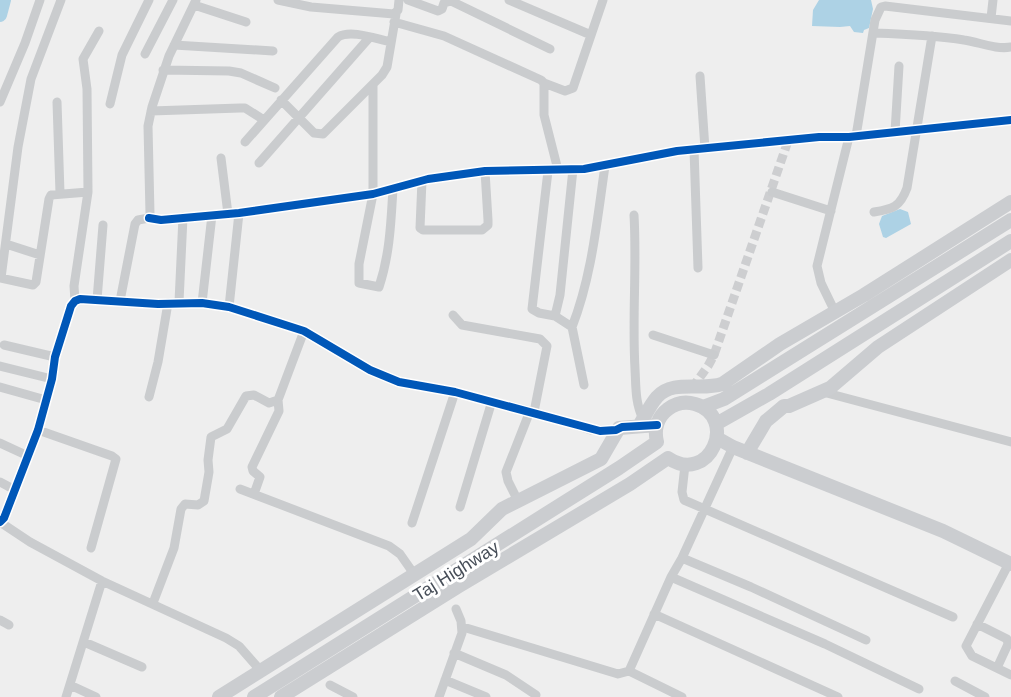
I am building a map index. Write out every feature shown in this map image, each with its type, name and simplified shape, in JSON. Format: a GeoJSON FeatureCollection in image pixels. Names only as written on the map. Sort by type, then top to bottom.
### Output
{"type":"FeatureCollection","features":[{"type":"Feature","properties":{"kind":"main road"},"geometry":{"type":"LineString","coordinates":[[641,422],[663,392],[678,387],[714,387],[722,384],[780,344],[1011,202]]}},
{"type":"Feature","properties":{"kind":"main road"},"geometry":{"type":"LineString","coordinates":[[703,407],[724,399],[1011,220]]}},
{"type":"Feature","properties":{"kind":"main road"},"geometry":{"type":"LineString","coordinates":[[716,431],[762,398],[1011,241]]}},
{"type":"Feature","properties":{"kind":"main road"},"geometry":{"type":"LineString","coordinates":[[762,398],[789,406],[823,392],[885,343],[1011,260]]}},
{"type":"Feature","properties":{"kind":"main road"},"geometry":{"type":"LineString","coordinates":[[219,697],[471,539],[502,509],[601,459],[616,430],[641,422],[657,425],[662,415],[675,405],[692,403],[703,407],[711,414],[716,431],[713,449],[706,458],[686,465],[668,458],[281,697]]}},
{"type":"Feature","properties":{"kind":"main road"},"geometry":{"type":"LineString","coordinates":[[747,453],[766,421],[784,406]]}},
{"type":"Feature","properties":{"kind":"main road","name":"Taj Highway"},"geometry":{"type":"LineString","coordinates":[[254,697],[657,442],[657,425]]}},
{"type":"Feature","properties":{"kind":"main road"},"geometry":{"type":"LineString","coordinates":[[716,431],[733,447],[943,531],[1010,564]]}},
{"type":"Feature","properties":{"kind":"street"},"geometry":{"type":"LineString","coordinates":[[0,102],[40,0]]}},
{"type":"Feature","properties":{"kind":"street"},"geometry":{"type":"LineString","coordinates":[[61,0],[33,70],[18,147],[0,278],[33,285],[36,282],[51,195],[88,192]]}},
{"type":"Feature","properties":{"kind":"street"},"geometry":{"type":"LineString","coordinates":[[110,104],[122,55],[149,0]]}},
{"type":"Feature","properties":{"kind":"street"},"geometry":{"type":"LineString","coordinates":[[145,54],[173,0]]}},
{"type":"Feature","properties":{"kind":"street"},"geometry":{"type":"LineString","coordinates":[[278,0],[311,7],[395,18],[444,36],[566,91],[573,88],[603,0]]}},
{"type":"Feature","properties":{"kind":"street"},"geometry":{"type":"LineString","coordinates":[[282,100],[314,133],[323,134],[373,86],[387,67],[399,0]]}},
{"type":"Feature","properties":{"kind":"street"},"geometry":{"type":"LineString","coordinates":[[408,0],[438,11],[442,9],[444,3],[451,1],[550,49]]}},
{"type":"Feature","properties":{"kind":"street"},"geometry":{"type":"LineString","coordinates":[[508,0],[591,35]]}},
{"type":"Feature","properties":{"kind":"street"},"geometry":{"type":"LineString","coordinates":[[934,11],[936,0]]}},
{"type":"Feature","properties":{"kind":"street"},"geometry":{"type":"LineString","coordinates":[[990,18],[993,0]]}},
{"type":"Feature","properties":{"kind":"street"},"geometry":{"type":"LineString","coordinates":[[149,218],[148,126],[151,111],[163,70],[195,2],[246,22]]}},
{"type":"Feature","properties":{"kind":"street"},"geometry":{"type":"LineString","coordinates":[[835,312],[821,283],[817,266],[852,137],[880,3],[1011,21]]}},
{"type":"Feature","properties":{"kind":"street"},"geometry":{"type":"LineString","coordinates":[[75,301],[88,192],[87,89],[83,59],[99,31]]}},
{"type":"Feature","properties":{"kind":"street"},"geometry":{"type":"LineString","coordinates":[[873,33],[962,39],[1002,48],[1011,47]]}},
{"type":"Feature","properties":{"kind":"street"},"geometry":{"type":"LineString","coordinates":[[245,142],[338,38],[344,34],[391,42]]}},
{"type":"Feature","properties":{"kind":"street"},"geometry":{"type":"LineString","coordinates":[[874,212],[894,208],[903,199],[907,188],[932,36]]}},
{"type":"Feature","properties":{"kind":"street"},"geometry":{"type":"LineString","coordinates":[[259,164],[369,38]]}},
{"type":"Feature","properties":{"kind":"street"},"geometry":{"type":"LineString","coordinates":[[174,45],[273,51]]}},
{"type":"Feature","properties":{"kind":"street"},"geometry":{"type":"LineString","coordinates":[[896,132],[899,66]]}},
{"type":"Feature","properties":{"kind":"street"},"geometry":{"type":"LineString","coordinates":[[163,70],[229,71],[275,88]]}},
{"type":"Feature","properties":{"kind":"street"},"geometry":{"type":"LineString","coordinates":[[700,76],[705,149]]}},
{"type":"Feature","properties":{"kind":"street"},"geometry":{"type":"LineString","coordinates":[[544,83],[544,115],[558,170]]}},
{"type":"Feature","properties":{"kind":"street"},"geometry":{"type":"LineString","coordinates":[[373,86],[373,194],[359,264],[359,283],[379,286],[390,235],[393,188]]}},
{"type":"Feature","properties":{"kind":"street"},"geometry":{"type":"LineString","coordinates":[[57,102],[60,193]]}},
{"type":"Feature","properties":{"kind":"street"},"geometry":{"type":"LineString","coordinates":[[151,111],[245,108],[264,120]]}},
{"type":"Feature","properties":{"kind":"street"},"geometry":{"type":"LineString","coordinates":[[120,301],[135,224],[138,220],[239,213],[373,194],[422,180],[485,171],[573,170],[694,149],[819,137],[852,137],[1011,120]]}},
{"type":"Feature","properties":{"kind":"street"},"geometry":{"type":"LineString","coordinates":[[694,149],[698,268]]}},
{"type":"Feature","properties":{"kind":"street"},"geometry":{"type":"LineString","coordinates":[[221,158],[228,214]]}},
{"type":"Feature","properties":{"kind":"street"},"geometry":{"type":"LineString","coordinates":[[584,385],[572,327],[580,309],[592,250],[604,166]]}},
{"type":"Feature","properties":{"kind":"street"},"geometry":{"type":"LineString","coordinates":[[555,316],[560,295],[573,170]]}},
{"type":"Feature","properties":{"kind":"street"},"geometry":{"type":"LineString","coordinates":[[422,180],[420,228],[423,230],[482,230],[488,225],[485,171]]}},
{"type":"Feature","properties":{"kind":"street"},"geometry":{"type":"LineString","coordinates":[[548,171],[532,306],[534,312],[555,316],[572,327]]}},
{"type":"Feature","properties":{"kind":"street"},"geometry":{"type":"LineString","coordinates":[[772,192],[831,211]]}},
{"type":"Feature","properties":{"kind":"street"},"geometry":{"type":"LineString","coordinates":[[229,307],[239,213]]}},
{"type":"Feature","properties":{"kind":"street"},"geometry":{"type":"LineString","coordinates":[[0,214],[10,215]]}},
{"type":"Feature","properties":{"kind":"street"},"geometry":{"type":"LineString","coordinates":[[202,303],[212,215]]}},
{"type":"Feature","properties":{"kind":"street"},"geometry":{"type":"LineString","coordinates":[[634,215],[636,247],[634,350],[637,402],[641,422]]}},
{"type":"Feature","properties":{"kind":"street"},"geometry":{"type":"LineString","coordinates":[[179,302],[183,217]]}},
{"type":"Feature","properties":{"kind":"street"},"geometry":{"type":"LineString","coordinates":[[97,300],[103,225]]}},
{"type":"Feature","properties":{"kind":"street"},"geometry":{"type":"LineString","coordinates":[[6,244],[40,255]]}},
{"type":"Feature","properties":{"kind":"street"},"geometry":{"type":"LineString","coordinates":[[261,671],[238,646],[153,603],[102,581],[30,542],[0,522],[4,518],[38,430],[52,379],[55,357],[70,306],[75,301],[81,299],[179,302],[229,307],[304,331],[382,376],[416,386],[455,392],[532,411],[591,429],[616,430]]}},
{"type":"Feature","properties":{"kind":"street"},"geometry":{"type":"LineString","coordinates":[[149,397],[158,362],[168,303]]}},
{"type":"Feature","properties":{"kind":"street"},"geometry":{"type":"LineString","coordinates":[[453,315],[462,325],[540,339],[547,345],[532,411],[506,472],[518,501]]}},
{"type":"Feature","properties":{"kind":"street"},"geometry":{"type":"LineString","coordinates":[[254,494],[260,477],[252,467],[279,411],[278,400],[304,331]]}},
{"type":"Feature","properties":{"kind":"street"},"geometry":{"type":"LineString","coordinates":[[653,334],[714,355]]}},
{"type":"Feature","properties":{"kind":"street"},"geometry":{"type":"LineString","coordinates":[[4,345],[55,357]]}},
{"type":"Feature","properties":{"kind":"street"},"geometry":{"type":"LineString","coordinates":[[0,366],[52,379]]}},
{"type":"Feature","properties":{"kind":"street"},"geometry":{"type":"LineString","coordinates":[[0,387],[46,400]]}},
{"type":"Feature","properties":{"kind":"street"},"geometry":{"type":"LineString","coordinates":[[412,523],[455,392]]}},
{"type":"Feature","properties":{"kind":"street"},"geometry":{"type":"LineString","coordinates":[[823,392],[1011,442]]}},
{"type":"Feature","properties":{"kind":"street"},"geometry":{"type":"LineString","coordinates":[[153,603],[174,548],[181,509],[185,504],[198,505],[204,501],[209,472],[211,437],[227,429],[246,396],[254,395],[271,403],[278,400]]}},
{"type":"Feature","properties":{"kind":"street"},"geometry":{"type":"LineString","coordinates":[[460,507],[492,401]]}},
{"type":"Feature","properties":{"kind":"street"},"geometry":{"type":"LineString","coordinates":[[38,430],[116,459],[91,548]]}},
{"type":"Feature","properties":{"kind":"street"},"geometry":{"type":"LineString","coordinates":[[0,443],[28,456]]}},
{"type":"Feature","properties":{"kind":"street"},"geometry":{"type":"LineString","coordinates":[[629,671],[733,447]]}},
{"type":"Feature","properties":{"kind":"street"},"geometry":{"type":"LineString","coordinates":[[686,465],[682,492],[684,500],[953,617]]}},
{"type":"Feature","properties":{"kind":"street"},"geometry":{"type":"LineString","coordinates":[[0,482],[15,490]]}},
{"type":"Feature","properties":{"kind":"street"},"geometry":{"type":"LineString","coordinates":[[240,489],[388,546],[400,554],[414,574]]}},
{"type":"Feature","properties":{"kind":"street"},"geometry":{"type":"LineString","coordinates":[[682,558],[866,640]]}},
{"type":"Feature","properties":{"kind":"street"},"geometry":{"type":"LineString","coordinates":[[1010,564],[976,624],[967,642],[967,650],[972,656],[1011,675]]}},
{"type":"Feature","properties":{"kind":"street"},"geometry":{"type":"LineString","coordinates":[[671,577],[825,644],[919,689]]}},
{"type":"Feature","properties":{"kind":"street"},"geometry":{"type":"LineString","coordinates":[[66,697],[102,581]]}},
{"type":"Feature","properties":{"kind":"street"},"geometry":{"type":"LineString","coordinates":[[439,697],[463,627],[456,609]]}},
{"type":"Feature","properties":{"kind":"street"},"geometry":{"type":"LineString","coordinates":[[654,614],[838,697]]}},
{"type":"Feature","properties":{"kind":"street"},"geometry":{"type":"LineString","coordinates":[[976,624],[1007,639],[1008,644],[997,668]]}},
{"type":"Feature","properties":{"kind":"street"},"geometry":{"type":"LineString","coordinates":[[463,627],[618,674],[629,671],[682,697]]}},
{"type":"Feature","properties":{"kind":"street"},"geometry":{"type":"LineString","coordinates":[[84,642],[142,667]]}},
{"type":"Feature","properties":{"kind":"street"},"geometry":{"type":"LineString","coordinates":[[454,653],[506,675],[536,695]]}},
{"type":"Feature","properties":{"kind":"street"},"geometry":{"type":"LineString","coordinates":[[445,680],[486,697]]}},
{"type":"Feature","properties":{"kind":"street"},"geometry":{"type":"LineString","coordinates":[[955,681],[985,697]]}},
{"type":"Feature","properties":{"kind":"street"},"geometry":{"type":"LineString","coordinates":[[70,685],[96,697]]}},
{"type":"Feature","properties":{"kind":"street"},"geometry":{"type":"LineString","coordinates":[[330,685],[353,697]]}},
{"type":"Feature","properties":{"kind":"water"},"geometry":{"type":"Polygon","coordinates":[[[819,0],[871,0],[873,9],[869,28],[863,33],[854,32],[850,26],[812,26],[813,10],[819,0]]]}},
{"type":"Feature","properties":{"kind":"water"},"geometry":{"type":"Polygon","coordinates":[[[900,209],[908,212],[911,224],[886,238],[883,237],[879,224],[882,216],[900,209]]]}},
{"type":"Feature","properties":{"kind":"waterway"},"geometry":{"type":"LineString","coordinates":[[0,15],[4,0]]}},
{"type":"Feature","properties":{"kind":"tunnel"},"geometry":{"type":"LineString","coordinates":[[692,388],[714,355],[788,141]]}},
{"type":"Feature","properties":{"kind":"cycle path"},"geometry":{"type":"LineString","coordinates":[[149,218],[161,220],[239,213],[373,194],[428,179],[485,171],[584,169],[677,151],[819,137],[849,137],[1011,120]]}},
{"type":"Feature","properties":{"kind":"cycle path"},"geometry":{"type":"LineString","coordinates":[[0,522],[4,518],[38,430],[52,379],[55,357],[71,306],[80,299],[158,304],[202,303],[229,307],[304,331],[370,370],[399,382],[455,392],[600,431],[657,425]]}}]}
